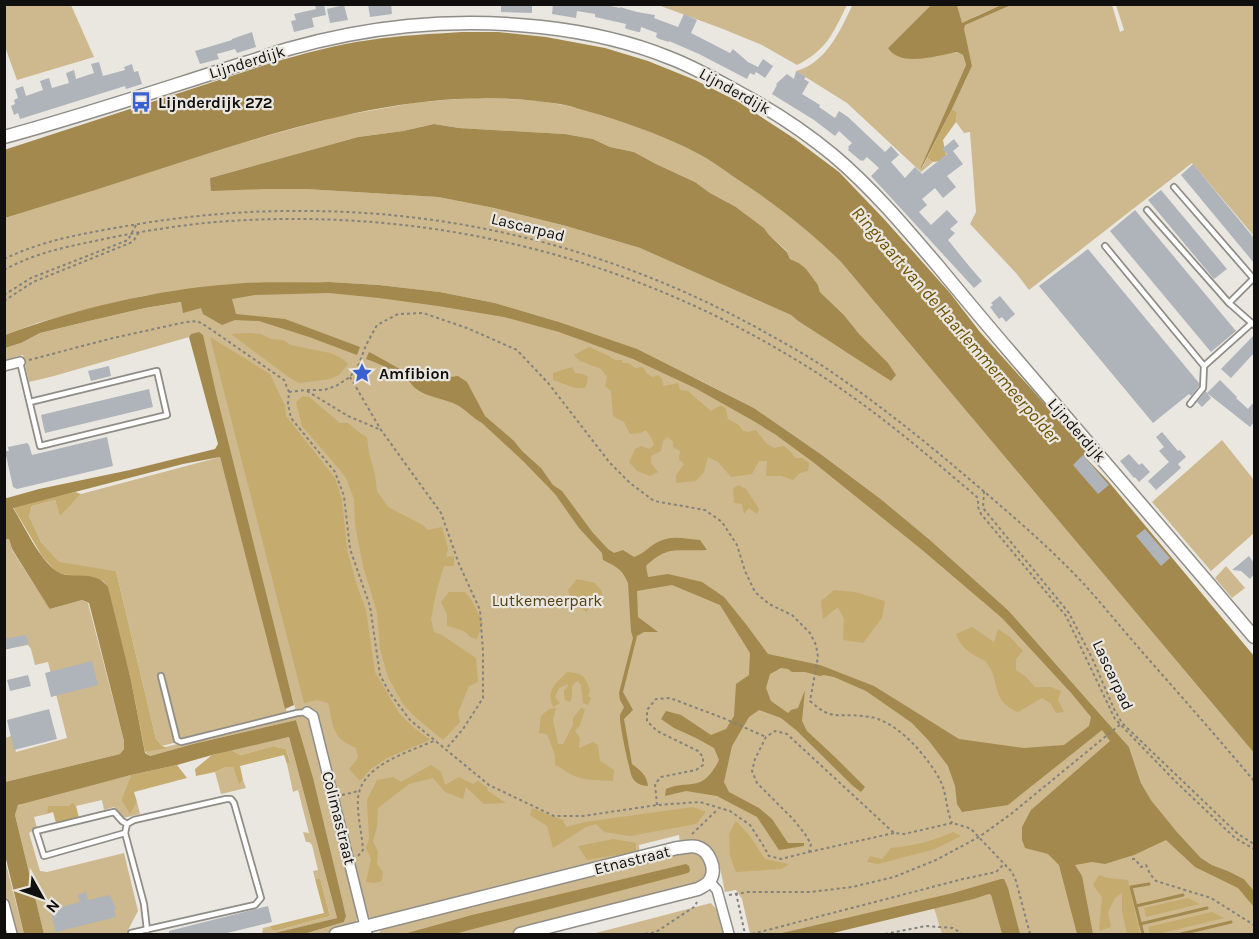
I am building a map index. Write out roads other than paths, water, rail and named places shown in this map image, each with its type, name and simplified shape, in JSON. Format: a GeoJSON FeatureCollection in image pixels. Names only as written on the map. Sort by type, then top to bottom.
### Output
{"type":"FeatureCollection","features":[{"type":"Feature","properties":{"kind":"street","name":"Lijnderdijk"},"geometry":{"type":"LineString","coordinates":[[4,137],[288,49],[353,34],[408,26],[500,24],[567,31],[608,39],[671,58],[758,103],[802,131],[834,155],[857,177],[908,231],[1254,637]]}},
{"type":"Feature","properties":{"kind":"street"},"geometry":{"type":"LineString","coordinates":[[4,366],[20,362]]}},
{"type":"Feature","properties":{"kind":"street","name":"Colimastraat"},"geometry":{"type":"LineString","coordinates":[[307,712],[313,716],[367,931]]}},
{"type":"Feature","properties":{"kind":"street","name":"Etnastraat"},"geometry":{"type":"LineString","coordinates":[[336,934],[367,931],[677,848],[694,846],[707,853],[712,864],[709,881]]}},
{"type":"Feature","properties":{"kind":"street"},"geometry":{"type":"LineString","coordinates":[[520,934],[690,892],[709,881],[717,890],[729,934]]}},
{"type":"Feature","properties":{"kind":"street"},"geometry":{"type":"LineString","coordinates":[[4,904],[12,934]]}},
{"type":"Feature","properties":{"kind":"lane"},"geometry":{"type":"LineString","coordinates":[[1174,187],[1254,277],[1229,303]]}},
{"type":"Feature","properties":{"kind":"lane"},"geometry":{"type":"LineString","coordinates":[[1147,210],[1229,303],[1253,324],[1204,366]]}},
{"type":"Feature","properties":{"kind":"lane"},"geometry":{"type":"LineString","coordinates":[[1105,246],[1204,366],[1203,388],[1190,404]]}},
{"type":"Feature","properties":{"kind":"lane"},"geometry":{"type":"LineString","coordinates":[[20,362],[40,446],[167,415],[157,371],[30,402]]}},
{"type":"Feature","properties":{"kind":"lane"},"geometry":{"type":"LineString","coordinates":[[161,676],[177,740],[181,742],[307,712]]}},
{"type":"Feature","properties":{"kind":"lane"},"geometry":{"type":"LineString","coordinates":[[131,934],[255,905],[261,898],[231,799],[134,820],[127,824],[125,833],[144,904],[147,930]]}},
{"type":"Feature","properties":{"kind":"lane"},"geometry":{"type":"LineString","coordinates":[[125,833],[44,856],[36,831],[114,812],[127,824]]}},
{"type":"Feature","properties":{"kind":"water"},"geometry":{"type":"Polygon","coordinates":[[[931,5],[957,5],[962,23],[1001,5],[1011,5],[965,25],[972,66],[921,169],[966,65],[963,55],[957,52],[911,59],[894,54],[888,48],[931,5]]]}},
{"type":"Feature","properties":{"kind":"water","name":"Ringvaart van de Haarlemmermeerpolder"},"geometry":{"type":"Polygon","coordinates":[[[462,32],[498,32],[546,37],[605,48],[648,61],[695,80],[737,101],[795,139],[839,172],[950,293],[980,332],[1090,454],[1086,458],[1108,481],[1254,656],[1254,753],[841,262],[802,227],[760,195],[705,158],[663,137],[604,116],[560,104],[512,99],[464,99],[416,103],[368,110],[274,134],[5,218],[4,150],[308,53],[382,38],[462,32]]]}},
{"type":"Feature","properties":{"kind":"water"},"geometry":{"type":"Polygon","coordinates":[[[434,124],[459,128],[565,134],[593,139],[610,147],[634,152],[695,182],[736,207],[764,228],[787,252],[790,259],[806,269],[818,285],[820,292],[888,363],[896,375],[891,381],[791,315],[640,248],[566,226],[438,197],[305,189],[211,191],[210,178],[358,137],[434,124]]]}},
{"type":"Feature","properties":{"kind":"water"},"geometry":{"type":"Polygon","coordinates":[[[329,282],[440,292],[495,303],[637,349],[754,408],[882,500],[1009,611],[1129,747],[1141,783],[1151,800],[1177,832],[1201,858],[1244,879],[1254,891],[1254,907],[1238,888],[1195,867],[1166,840],[1134,855],[1105,864],[1092,862],[1075,865],[1082,876],[1093,934],[1077,934],[1059,865],[1048,854],[1025,848],[1022,840],[1022,827],[1031,810],[1110,741],[1102,730],[1008,805],[962,812],[957,804],[955,786],[948,766],[912,723],[866,691],[824,675],[792,672],[781,668],[770,674],[766,688],[771,701],[788,713],[798,708],[805,690],[802,721],[807,731],[865,787],[861,792],[796,730],[781,718],[759,710],[749,717],[732,746],[724,782],[729,792],[759,808],[772,819],[788,843],[804,843],[804,846],[779,850],[757,817],[717,796],[686,791],[665,796],[666,789],[670,787],[703,780],[719,760],[714,748],[661,719],[666,711],[681,715],[711,735],[726,729],[734,716],[736,684],[749,675],[750,653],[720,605],[672,585],[637,591],[638,617],[658,632],[644,632],[637,636],[623,692],[633,710],[624,719],[632,764],[645,776],[648,786],[635,781],[629,765],[620,720],[624,707],[619,693],[633,638],[628,583],[624,574],[603,560],[602,553],[579,528],[555,494],[482,423],[459,406],[420,391],[399,374],[366,359],[369,352],[422,378],[440,379],[458,376],[467,382],[485,416],[541,468],[553,485],[562,491],[593,533],[614,553],[623,550],[634,557],[665,539],[700,540],[707,550],[674,551],[661,554],[646,566],[648,577],[668,574],[702,582],[724,597],[768,654],[820,665],[874,686],[959,739],[1024,748],[1064,745],[1089,726],[1091,717],[1002,618],[813,462],[750,419],[695,388],[633,359],[559,332],[504,317],[438,306],[329,293],[255,295],[232,299],[236,314],[285,319],[360,347],[357,355],[259,321],[235,320],[222,325],[203,314],[201,308],[183,313],[181,302],[145,308],[40,333],[5,348],[5,335],[60,316],[146,296],[244,283],[329,282]]]}},
{"type":"Feature","properties":{"kind":"water"},"geometry":{"type":"Polygon","coordinates":[[[199,332],[203,335],[294,705],[285,709],[220,457],[183,464],[13,508],[38,550],[56,571],[61,574],[96,578],[108,587],[131,680],[145,753],[150,756],[296,720],[313,778],[346,916],[344,922],[304,934],[271,934],[337,918],[289,737],[18,805],[15,815],[44,934],[24,934],[5,855],[5,782],[120,754],[124,749],[124,741],[89,603],[82,600],[49,608],[12,549],[9,539],[5,537],[5,497],[215,449],[218,444],[189,337],[199,332]]]}},
{"type":"Feature","properties":{"kind":"water"},"geometry":{"type":"Polygon","coordinates":[[[686,864],[689,866],[688,873],[454,934],[404,934],[472,915],[686,864]]]}},
{"type":"Feature","properties":{"kind":"water"},"geometry":{"type":"Polygon","coordinates":[[[1004,879],[1008,888],[1020,934],[1002,934],[989,894],[829,934],[778,934],[953,893],[1004,879]]]}},
{"type":"Feature","properties":{"kind":"waterway"},"geometry":{"type":"LineString","coordinates":[[1143,934],[1131,887],[1149,884]]}},
{"type":"Feature","properties":{"kind":"waterway"},"geometry":{"type":"LineString","coordinates":[[1136,906],[1183,895]]}},
{"type":"Feature","properties":{"kind":"waterway"},"geometry":{"type":"LineString","coordinates":[[1140,924],[1207,908]]}},
{"type":"Feature","properties":{"kind":"waterway"},"geometry":{"type":"LineString","coordinates":[[1181,934],[1231,922]]}},
{"type":"Feature","properties":{"kind":"place","name":"Lijnderdijk 272"},"geometry":{"type":"Point","coordinates":[141,102]}},
{"type":"Feature","properties":{"kind":"place","name":"Amfibion"},"geometry":{"type":"Point","coordinates":[362,373]}},
{"type":"Feature","properties":{"kind":"park label","name":"Lutkemeerpark"},"geometry":{"type":"Point","coordinates":[547,600]}}]}
